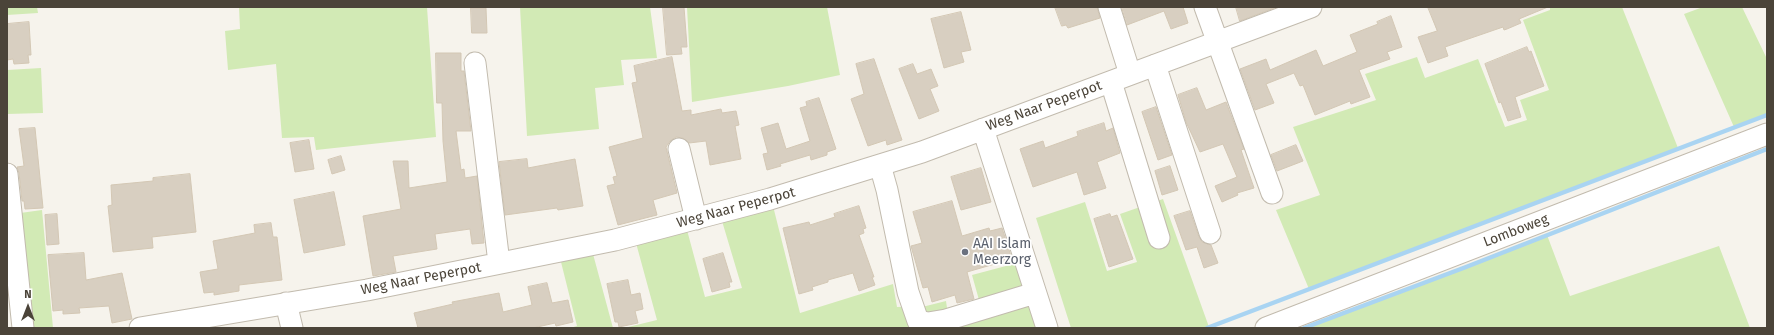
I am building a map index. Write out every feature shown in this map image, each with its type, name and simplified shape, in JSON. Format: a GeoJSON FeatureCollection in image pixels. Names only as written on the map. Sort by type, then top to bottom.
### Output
{"type":"FeatureCollection","features":[{"type":"Feature","properties":{"kind":"street"},"geometry":{"type":"LineString","coordinates":[[1109,7],[1130,74]]}},
{"type":"Feature","properties":{"kind":"street"},"geometry":{"type":"LineString","coordinates":[[1194,7],[1212,44],[1272,194]]}},
{"type":"Feature","properties":{"kind":"street"},"geometry":{"type":"LineString","coordinates":[[1205,7],[1212,44]]}},
{"type":"Feature","properties":{"kind":"street","name":"Weg Naar Peperpot"},"geometry":{"type":"LineString","coordinates":[[140,328],[367,290],[499,264],[615,240],[770,200],[922,152],[1311,7]]}},
{"type":"Feature","properties":{"kind":"street"},"geometry":{"type":"LineString","coordinates":[[475,62],[499,264]]}},
{"type":"Feature","properties":{"kind":"street"},"geometry":{"type":"LineString","coordinates":[[1155,65],[1210,232]]}},
{"type":"Feature","properties":{"kind":"street"},"geometry":{"type":"LineString","coordinates":[[1111,82],[1159,238]]}},
{"type":"Feature","properties":{"kind":"street"},"geometry":{"type":"LineString","coordinates":[[983,129],[1047,328]]}},
{"type":"Feature","properties":{"kind":"street","name":"Lomboweg"},"geometry":{"type":"LineString","coordinates":[[1266,328],[1767,134]]}},
{"type":"Feature","properties":{"kind":"street"},"geometry":{"type":"LineString","coordinates":[[678,150],[696,219]]}},
{"type":"Feature","properties":{"kind":"street"},"geometry":{"type":"LineString","coordinates":[[880,165],[887,190],[908,292],[918,321],[928,323],[946,320],[1036,293]]}},
{"type":"Feature","properties":{"kind":"street"},"geometry":{"type":"LineString","coordinates":[[7,174],[23,328]]}},
{"type":"Feature","properties":{"kind":"street"},"geometry":{"type":"LineString","coordinates":[[286,303],[292,328]]}},
{"type":"Feature","properties":{"kind":"green space"},"geometry":{"type":"Polygon","coordinates":[[[7,7],[37,7],[38,13],[7,15],[7,7]]]}},
{"type":"Feature","properties":{"kind":"green space"},"geometry":{"type":"Polygon","coordinates":[[[239,7],[427,7],[436,137],[316,150],[314,137],[282,138],[276,64],[228,70],[225,31],[240,29],[239,7]]]}},
{"type":"Feature","properties":{"kind":"green space"},"geometry":{"type":"Polygon","coordinates":[[[520,7],[650,7],[657,58],[621,60],[624,85],[595,88],[599,129],[527,136],[520,7]]]}},
{"type":"Feature","properties":{"kind":"green space"},"geometry":{"type":"Polygon","coordinates":[[[687,7],[827,7],[840,75],[788,86],[692,102],[687,7]]]}},
{"type":"Feature","properties":{"kind":"green space"},"geometry":{"type":"Polygon","coordinates":[[[1550,7],[1622,7],[1678,148],[1309,289],[1276,210],[1320,195],[1293,127],[1376,100],[1365,74],[1417,57],[1425,78],[1478,59],[1505,127],[1527,120],[1520,100],[1549,90],[1523,20],[1550,10],[1550,7]]]}},
{"type":"Feature","properties":{"kind":"green space"},"geometry":{"type":"Polygon","coordinates":[[[1703,7],[1742,7],[1767,59],[1767,115],[1734,127],[1684,14],[1703,7]]]}},
{"type":"Feature","properties":{"kind":"green space"},"geometry":{"type":"Polygon","coordinates":[[[41,68],[43,113],[7,114],[7,70],[41,68]]]}},
{"type":"Feature","properties":{"kind":"green space"},"geometry":{"type":"Polygon","coordinates":[[[1163,199],[1209,327],[1071,328],[1036,218],[1085,202],[1107,271],[1137,262],[1120,214],[1163,199]]]}},
{"type":"Feature","properties":{"kind":"green space"},"geometry":{"type":"Polygon","coordinates":[[[773,206],[800,313],[893,284],[897,307],[926,306],[946,301],[947,308],[979,300],[972,275],[1021,262],[1040,328],[624,328],[657,320],[636,243],[687,230],[705,297],[742,288],[722,221],[773,206]]]}},
{"type":"Feature","properties":{"kind":"green space"},"geometry":{"type":"Polygon","coordinates":[[[42,210],[53,328],[26,328],[13,214],[42,210]]]}},
{"type":"Feature","properties":{"kind":"green space"},"geometry":{"type":"Polygon","coordinates":[[[1547,235],[1570,296],[1719,246],[1750,328],[1304,328],[1547,235]]]}},
{"type":"Feature","properties":{"kind":"green space"},"geometry":{"type":"Polygon","coordinates":[[[593,254],[613,328],[570,328],[577,326],[561,262],[593,254]]]}},
{"type":"Feature","properties":{"kind":"building"},"geometry":{"type":"Polygon","coordinates":[[[663,7],[684,7],[687,47],[681,47],[682,54],[667,55],[663,7]]]}},
{"type":"Feature","properties":{"kind":"building"},"geometry":{"type":"Polygon","coordinates":[[[1055,7],[1097,7],[1100,18],[1068,28],[1066,25],[1062,26],[1055,7]]]}},
{"type":"Feature","properties":{"kind":"building"},"geometry":{"type":"Polygon","coordinates":[[[1122,7],[1183,7],[1188,23],[1171,29],[1164,11],[1127,25],[1122,7]]]}},
{"type":"Feature","properties":{"kind":"building"},"geometry":{"type":"Polygon","coordinates":[[[1236,7],[1277,7],[1240,21],[1236,7]]]}},
{"type":"Feature","properties":{"kind":"building"},"geometry":{"type":"Polygon","coordinates":[[[1428,7],[1548,7],[1519,19],[1521,23],[1507,29],[1504,30],[1503,27],[1445,47],[1448,56],[1428,63],[1418,37],[1437,31],[1428,7]]]}},
{"type":"Feature","properties":{"kind":"building"},"geometry":{"type":"Polygon","coordinates":[[[471,8],[486,8],[487,33],[472,33],[471,8]]]}},
{"type":"Feature","properties":{"kind":"building"},"geometry":{"type":"Polygon","coordinates":[[[961,12],[971,50],[961,52],[964,62],[944,68],[931,19],[961,12]]]}},
{"type":"Feature","properties":{"kind":"building"},"geometry":{"type":"Polygon","coordinates":[[[1391,16],[1402,47],[1387,52],[1390,59],[1359,70],[1370,97],[1351,104],[1350,101],[1315,115],[1303,85],[1300,86],[1294,73],[1266,84],[1274,103],[1255,110],[1240,69],[1266,59],[1270,70],[1316,50],[1323,66],[1357,52],[1350,35],[1378,24],[1377,22],[1391,16]]]}},
{"type":"Feature","properties":{"kind":"building"},"geometry":{"type":"Polygon","coordinates":[[[29,22],[31,55],[28,55],[29,63],[14,64],[13,59],[7,60],[7,24],[29,22]]]}},
{"type":"Feature","properties":{"kind":"building"},"geometry":{"type":"Polygon","coordinates":[[[1527,47],[1529,52],[1531,51],[1544,86],[1515,97],[1521,117],[1508,121],[1501,102],[1499,103],[1485,64],[1527,47]]]}},
{"type":"Feature","properties":{"kind":"building"},"geometry":{"type":"Polygon","coordinates":[[[436,53],[461,53],[461,71],[464,71],[471,131],[456,131],[461,170],[464,169],[465,178],[477,176],[484,243],[472,244],[470,229],[435,234],[437,249],[393,256],[396,272],[373,276],[363,216],[401,209],[393,161],[408,161],[409,188],[447,182],[443,141],[442,103],[437,103],[436,53]]]}},
{"type":"Feature","properties":{"kind":"building"},"geometry":{"type":"Polygon","coordinates":[[[672,57],[682,111],[691,110],[691,115],[721,109],[722,113],[736,111],[739,125],[735,126],[741,159],[710,165],[706,141],[689,143],[683,138],[676,137],[670,141],[666,147],[677,193],[653,200],[657,215],[618,225],[607,186],[615,184],[613,177],[617,176],[609,147],[643,138],[632,83],[637,82],[634,66],[672,57]]]}},
{"type":"Feature","properties":{"kind":"building"},"geometry":{"type":"Polygon","coordinates":[[[874,59],[902,140],[887,145],[886,140],[868,146],[851,99],[864,94],[856,64],[874,59]]]}},
{"type":"Feature","properties":{"kind":"building"},"geometry":{"type":"Polygon","coordinates":[[[913,64],[917,74],[931,69],[938,86],[930,89],[939,111],[919,119],[899,69],[913,64]]]}},
{"type":"Feature","properties":{"kind":"building"},"geometry":{"type":"Polygon","coordinates":[[[1197,88],[1206,110],[1226,102],[1244,149],[1241,150],[1254,188],[1237,193],[1238,195],[1222,202],[1215,186],[1237,177],[1223,144],[1200,152],[1186,122],[1178,95],[1197,88]]]}},
{"type":"Feature","properties":{"kind":"building"},"geometry":{"type":"Polygon","coordinates":[[[819,98],[836,149],[827,152],[827,155],[811,160],[810,155],[780,164],[781,166],[767,170],[763,154],[768,153],[761,128],[778,123],[786,149],[810,141],[800,108],[807,106],[806,102],[819,98]]]}},
{"type":"Feature","properties":{"kind":"building"},"geometry":{"type":"Polygon","coordinates":[[[1156,107],[1172,155],[1158,160],[1142,112],[1156,107]]]}},
{"type":"Feature","properties":{"kind":"building"},"geometry":{"type":"Polygon","coordinates":[[[1104,123],[1106,131],[1113,128],[1120,153],[1097,162],[1106,188],[1084,195],[1077,172],[1033,187],[1020,149],[1043,141],[1045,148],[1078,136],[1077,132],[1104,123]]]}},
{"type":"Feature","properties":{"kind":"building"},"geometry":{"type":"Polygon","coordinates":[[[35,128],[43,208],[25,209],[24,201],[22,201],[17,167],[24,166],[19,129],[35,128]]]}},
{"type":"Feature","properties":{"kind":"building"},"geometry":{"type":"Polygon","coordinates":[[[309,140],[314,169],[295,172],[290,143],[309,140]]]}},
{"type":"Feature","properties":{"kind":"building"},"geometry":{"type":"Polygon","coordinates":[[[1296,145],[1303,161],[1277,171],[1271,155],[1296,145]]]}},
{"type":"Feature","properties":{"kind":"building"},"geometry":{"type":"Polygon","coordinates":[[[341,156],[345,170],[332,174],[328,160],[341,156]]]}},
{"type":"Feature","properties":{"kind":"building"},"geometry":{"type":"Polygon","coordinates":[[[527,159],[528,168],[575,159],[583,206],[505,215],[499,162],[527,159]]]}},
{"type":"Feature","properties":{"kind":"building"},"geometry":{"type":"Polygon","coordinates":[[[1170,166],[1178,190],[1162,195],[1155,171],[1170,166]]]}},
{"type":"Feature","properties":{"kind":"building"},"geometry":{"type":"Polygon","coordinates":[[[981,168],[991,202],[961,210],[951,177],[981,168]]]}},
{"type":"Feature","properties":{"kind":"building"},"geometry":{"type":"Polygon","coordinates":[[[190,174],[196,232],[152,237],[153,248],[113,252],[108,206],[112,205],[111,185],[153,181],[153,178],[190,174]]]}},
{"type":"Feature","properties":{"kind":"building"},"geometry":{"type":"Polygon","coordinates":[[[334,192],[345,245],[304,253],[294,200],[334,192]]]}},
{"type":"Feature","properties":{"kind":"building","name":"AAI Islam Meerzorg"},"geometry":{"type":"Polygon","coordinates":[[[952,201],[962,236],[989,228],[990,231],[1002,228],[1012,259],[967,272],[974,299],[957,303],[955,295],[932,302],[928,287],[923,288],[911,246],[922,243],[913,212],[952,201]]]}},
{"type":"Feature","properties":{"kind":"building"},"geometry":{"type":"Polygon","coordinates":[[[859,206],[866,228],[863,229],[864,233],[859,235],[874,277],[872,277],[875,285],[859,291],[853,273],[828,280],[828,282],[812,287],[813,290],[799,294],[783,228],[809,222],[810,225],[835,217],[834,214],[859,206]]]}},
{"type":"Feature","properties":{"kind":"building"},"geometry":{"type":"Polygon","coordinates":[[[1190,211],[1199,237],[1202,242],[1211,245],[1218,263],[1204,268],[1197,247],[1186,250],[1174,216],[1190,211]]]}},
{"type":"Feature","properties":{"kind":"building"},"geometry":{"type":"Polygon","coordinates":[[[57,214],[59,244],[47,245],[45,215],[57,214]]]}},
{"type":"Feature","properties":{"kind":"building"},"geometry":{"type":"Polygon","coordinates":[[[1110,214],[1111,217],[1117,215],[1133,259],[1109,267],[1094,219],[1110,214]]]}},
{"type":"Feature","properties":{"kind":"building"},"geometry":{"type":"Polygon","coordinates":[[[271,223],[273,237],[277,237],[282,280],[239,285],[239,291],[214,295],[214,292],[204,293],[200,272],[218,269],[213,241],[255,233],[254,225],[271,223]]]}},
{"type":"Feature","properties":{"kind":"building"},"geometry":{"type":"Polygon","coordinates":[[[84,253],[86,280],[122,273],[132,319],[112,323],[109,306],[79,308],[80,313],[63,314],[63,310],[53,311],[48,255],[84,253]]]}},
{"type":"Feature","properties":{"kind":"building"},"geometry":{"type":"Polygon","coordinates":[[[723,253],[732,282],[729,282],[730,287],[712,292],[703,259],[723,253]]]}},
{"type":"Feature","properties":{"kind":"building"},"geometry":{"type":"Polygon","coordinates":[[[628,280],[631,295],[640,293],[643,309],[635,311],[638,323],[619,327],[618,322],[615,322],[607,284],[628,280]]]}},
{"type":"Feature","properties":{"kind":"building"},"geometry":{"type":"Polygon","coordinates":[[[547,283],[552,303],[568,300],[573,322],[556,326],[555,323],[533,328],[418,328],[414,313],[453,304],[452,302],[499,293],[503,312],[532,305],[528,287],[547,283]]]}},
{"type":"Feature","properties":{"kind":"waterway"},"geometry":{"type":"LineString","coordinates":[[1207,328],[1767,115]]}},
{"type":"Feature","properties":{"kind":"waterway"},"geometry":{"type":"LineString","coordinates":[[1304,328],[1466,267],[1767,149]]}},
{"type":"Feature","properties":{"kind":"place","name":"AAI Islam Meerzorg"},"geometry":{"type":"Point","coordinates":[965,252]}}]}
